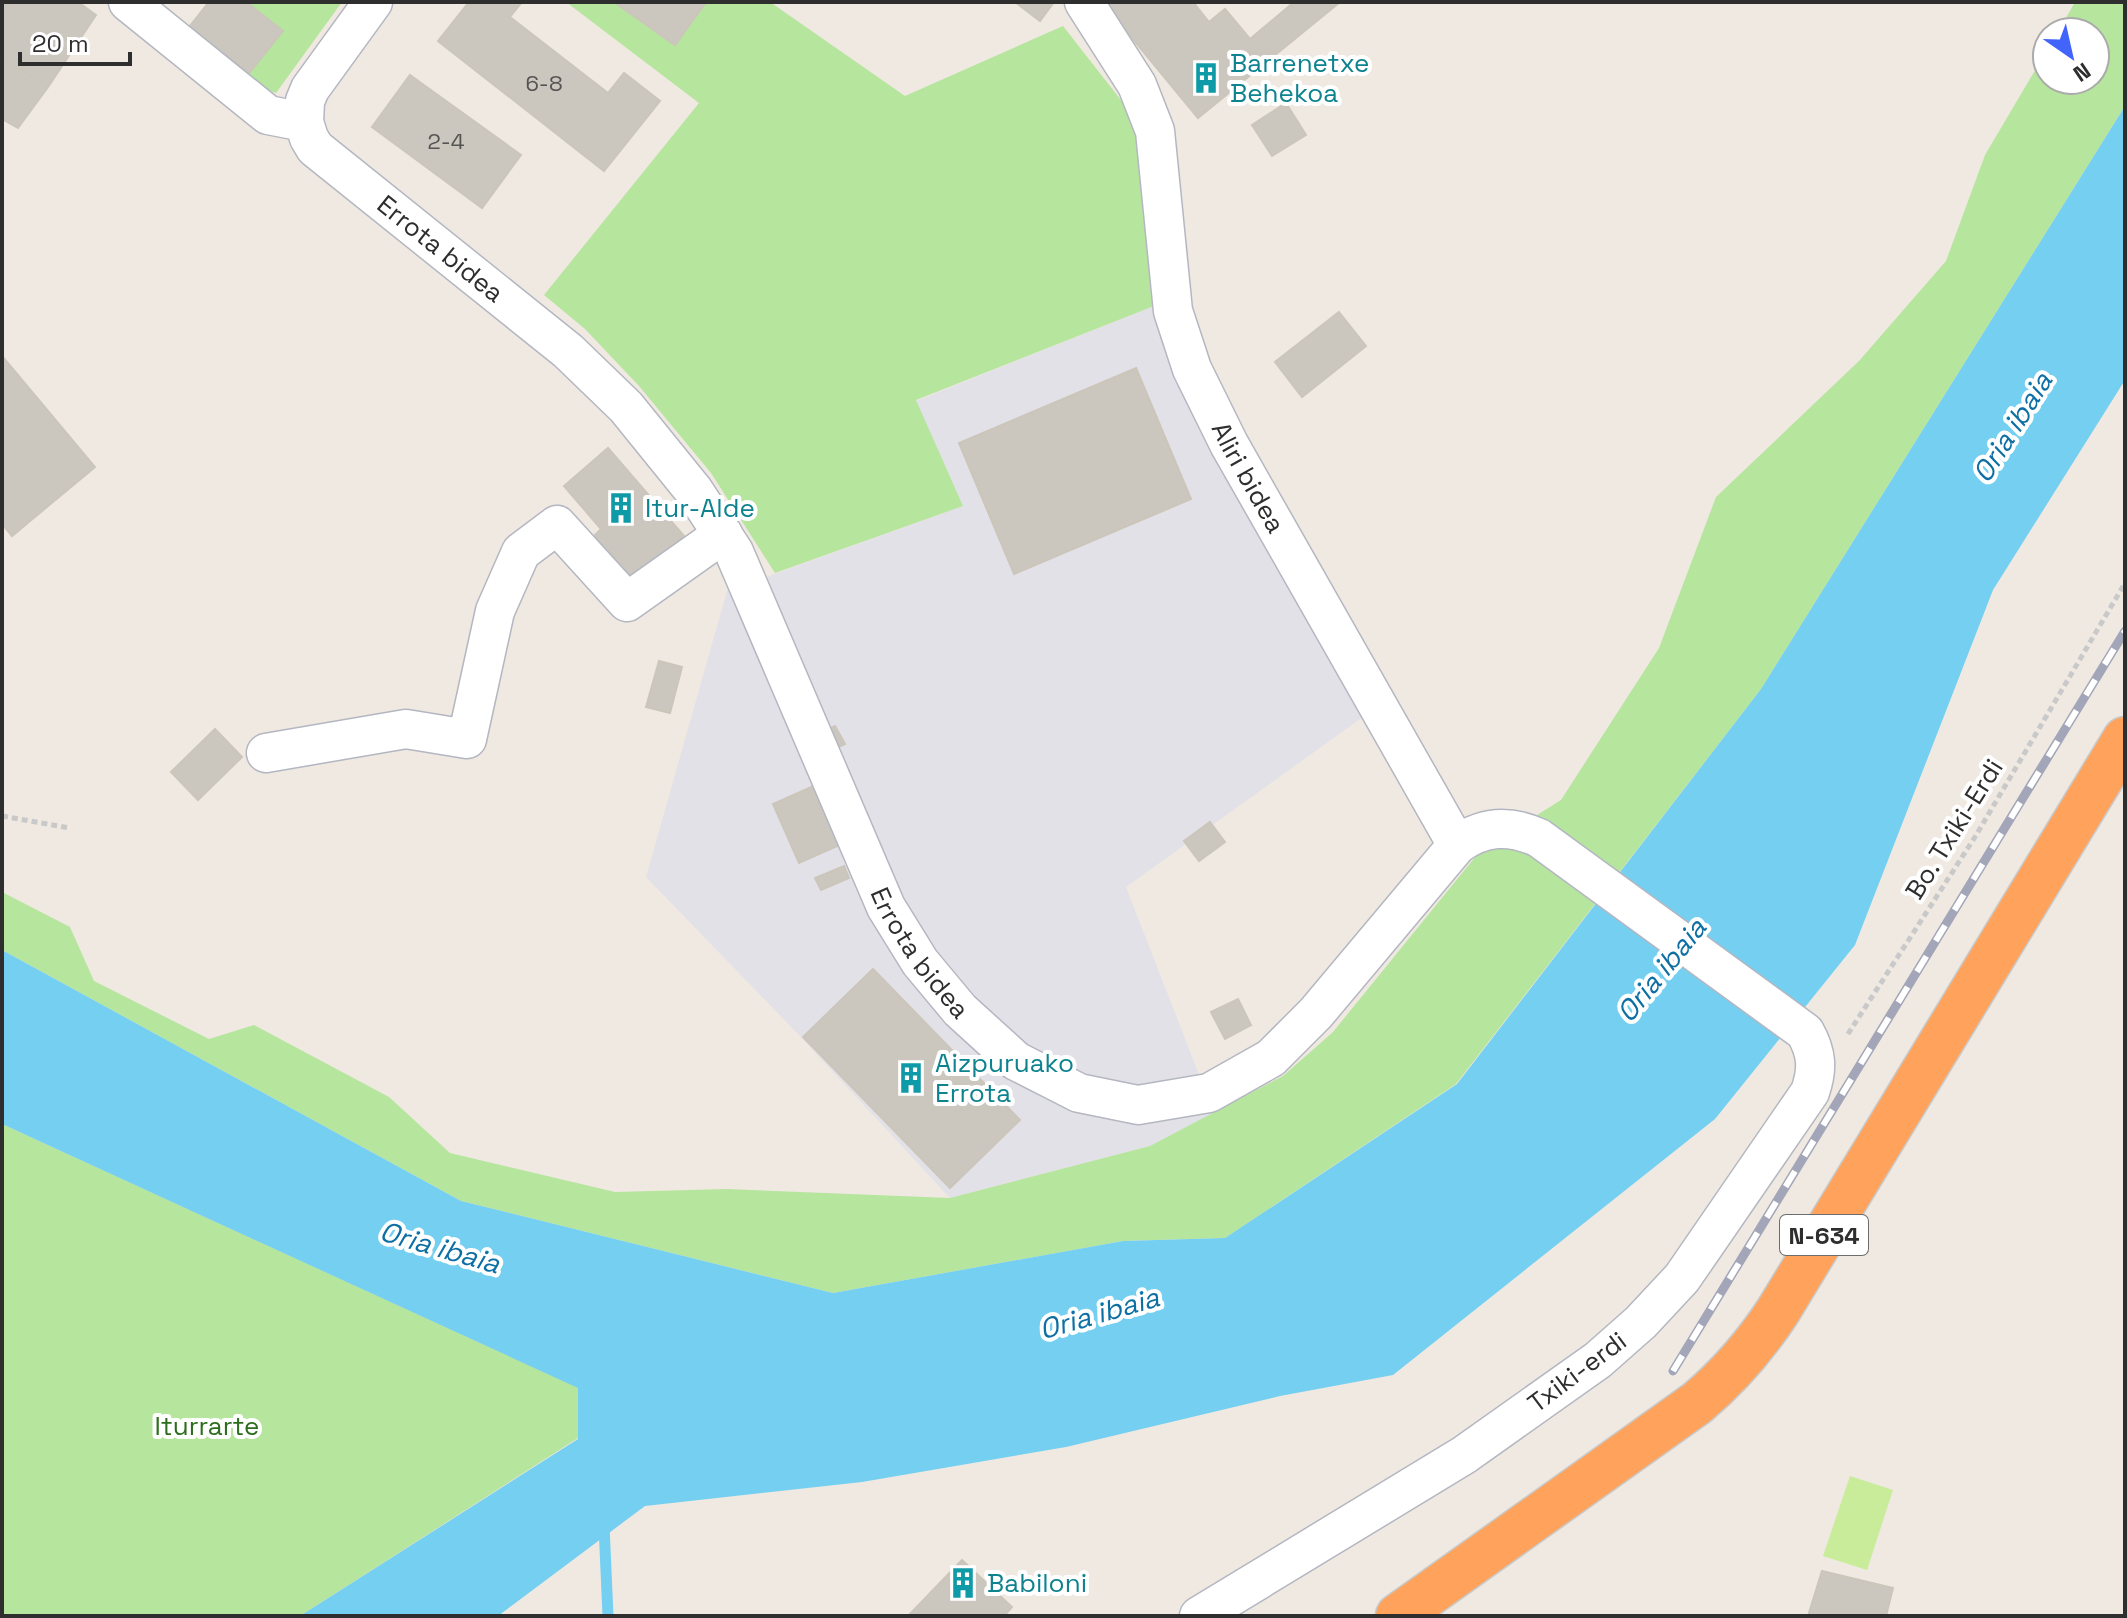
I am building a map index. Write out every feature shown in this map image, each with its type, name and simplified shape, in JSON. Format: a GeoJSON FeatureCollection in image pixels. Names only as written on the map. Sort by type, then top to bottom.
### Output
{"type":"FeatureCollection","features":[{"type":"Feature","properties":{"kind":"highway","name":"N-634"},"geometry":{"type":"LineString","coordinates":[[1398,1616],[1697,1403],[1748,1353],[1778,1311],[2125,739]]}},
{"type":"Feature","properties":{"kind":"street"},"geometry":{"type":"LineString","coordinates":[[128,2],[268,115],[304,122],[305,101],[310,89],[373,2]]}},
{"type":"Feature","properties":{"kind":"street","name":"Aliri bidea"},"geometry":{"type":"LineString","coordinates":[[1084,2],[1137,85],[1155,131],[1173,311],[1192,369],[1229,444],[1457,845]]}},
{"type":"Feature","properties":{"kind":"street","name":"Errota bidea"},"geometry":{"type":"LineString","coordinates":[[304,122],[315,148],[568,351],[626,407],[694,491],[734,552],[886,907],[920,962],[960,1010],[1016,1061],[1079,1093],[1138,1105],[1209,1093],[1271,1058],[1316,1013],[1457,845]]}},
{"type":"Feature","properties":{"kind":"street"},"geometry":{"type":"LineString","coordinates":[[266,753],[406,729],[467,739],[495,611],[521,552],[557,525],[627,602],[723,534]]}},
{"type":"Feature","properties":{"kind":"street","name":"Txiki-erdi"},"geometry":{"type":"LineString","coordinates":[[1199,1616],[1464,1455],[1598,1360],[1641,1322],[1682,1278],[1810,1092],[1816,1076],[1816,1061],[1805,1032],[1539,838],[1512,828],[1498,828],[1483,831],[1457,845]]}},
{"type":"Feature","properties":{"kind":"path","name":"Bo. Txiki-Erdi"},"geometry":{"type":"LineString","coordinates":[[1845,1038],[1975,837],[2125,583]]}},
{"type":"Feature","properties":{"kind":"path"},"geometry":{"type":"LineString","coordinates":[[2,816],[70,828]]}},
{"type":"Feature","properties":{"kind":"shaded area"},"geometry":{"type":"Polygon","coordinates":[[[1159,304],[1374,709],[1126,887],[1214,1113],[1150,1146],[950,1198],[646,877],[727,591],[963,506],[916,401],[1159,304]]]}},
{"type":"Feature","properties":{"kind":"green space"},"geometry":{"type":"Polygon","coordinates":[[[246,2],[342,2],[276,93],[264,89],[249,73],[283,31],[246,2]]]}},
{"type":"Feature","properties":{"kind":"green space"},"geometry":{"type":"Polygon","coordinates":[[[566,2],[770,2],[905,96],[1063,26],[1142,127],[1159,304],[916,400],[963,506],[775,573],[711,473],[639,386],[585,329],[544,295],[699,103],[566,2]]]}},
{"type":"Feature","properties":{"kind":"green space"},"geometry":{"type":"Polygon","coordinates":[[[2075,2],[2125,2],[2125,106],[1761,689],[1456,1084],[1225,1238],[1123,1241],[833,1293],[461,1201],[2,950],[2,892],[70,927],[94,981],[209,1039],[254,1025],[389,1097],[450,1153],[615,1192],[727,1189],[950,1198],[1150,1146],[1283,1076],[1333,1032],[1480,851],[1561,800],[1659,648],[1716,497],[1859,361],[1946,261],[1985,155],[2031,77],[2031,96],[2111,96],[2111,16],[2067,16],[2075,2]]]}},
{"type":"Feature","properties":{"kind":"green space","name":"Iturrarte"},"geometry":{"type":"Polygon","coordinates":[[[2,1124],[579,1388],[578,1438],[300,1616],[2,1616],[2,1124]]]}},
{"type":"Feature","properties":{"kind":"green space"},"geometry":{"type":"Polygon","coordinates":[[[1850,1476],[1893,1490],[1867,1570],[1823,1556],[1850,1476]]]}},
{"type":"Feature","properties":{"kind":"water","name":"Oria ibaia"},"geometry":{"type":"Polygon","coordinates":[[[2125,106],[2125,380],[1993,590],[1855,945],[1715,1119],[1393,1375],[1280,1396],[1066,1447],[862,1482],[645,1506],[498,1616],[300,1616],[578,1439],[578,1388],[2,1124],[2,950],[461,1201],[833,1293],[1123,1241],[1225,1238],[1457,1084],[1761,689],[2125,106]]]}},
{"type":"Feature","properties":{"kind":"building"},"geometry":{"type":"Polygon","coordinates":[[[2,2],[78,2],[96,15],[48,87],[2,57],[2,2]]]}},
{"type":"Feature","properties":{"kind":"building"},"geometry":{"type":"Polygon","coordinates":[[[209,2],[246,2],[283,31],[249,73],[189,27],[209,2]]]}},
{"type":"Feature","properties":{"kind":"building"},"geometry":{"type":"Polygon","coordinates":[[[469,2],[522,2],[510,17],[608,93],[624,73],[660,101],[604,171],[438,41],[469,2]]]}},
{"type":"Feature","properties":{"kind":"building"},"geometry":{"type":"Polygon","coordinates":[[[614,2],[706,2],[675,45],[614,2]]]}},
{"type":"Feature","properties":{"kind":"building"},"geometry":{"type":"Polygon","coordinates":[[[1015,2],[1054,2],[1040,21],[1015,2]]]}},
{"type":"Feature","properties":{"kind":"building","name":"Barrenetxe Behekoa"},"geometry":{"type":"Polygon","coordinates":[[[1193,2],[1209,22],[1225,9],[1250,39],[1294,2],[1340,2],[1198,118],[1104,4],[1193,2]]]}},
{"type":"Feature","properties":{"kind":"building"},"geometry":{"type":"Polygon","coordinates":[[[2,57],[48,87],[18,128],[2,119],[2,57]]]}},
{"type":"Feature","properties":{"kind":"building"},"geometry":{"type":"Polygon","coordinates":[[[410,75],[521,155],[482,208],[372,127],[410,75]]]}},
{"type":"Feature","properties":{"kind":"building"},"geometry":{"type":"Polygon","coordinates":[[[1286,103],[1306,135],[1272,156],[1252,125],[1286,103]]]}},
{"type":"Feature","properties":{"kind":"building"},"geometry":{"type":"Polygon","coordinates":[[[1339,312],[1366,346],[1302,397],[1275,362],[1339,312]]]}},
{"type":"Feature","properties":{"kind":"building"},"geometry":{"type":"Polygon","coordinates":[[[2,356],[95,467],[12,536],[2,524],[2,356]]]}},
{"type":"Feature","properties":{"kind":"building"},"geometry":{"type":"Polygon","coordinates":[[[1136,368],[1191,499],[1014,574],[959,443],[1136,368]]]}},
{"type":"Feature","properties":{"kind":"building","name":"Itur-Alde"},"geometry":{"type":"Polygon","coordinates":[[[608,448],[684,536],[629,583],[591,539],[601,529],[564,486],[608,448]]]}},
{"type":"Feature","properties":{"kind":"building"},"geometry":{"type":"Polygon","coordinates":[[[659,661],[682,667],[670,713],[646,707],[659,661]]]}},
{"type":"Feature","properties":{"kind":"building"},"geometry":{"type":"Polygon","coordinates":[[[835,726],[845,744],[836,748],[827,730],[835,726]]]}},
{"type":"Feature","properties":{"kind":"building"},"geometry":{"type":"Polygon","coordinates":[[[215,729],[242,757],[198,800],[171,772],[215,729]]]}},
{"type":"Feature","properties":{"kind":"building"},"geometry":{"type":"Polygon","coordinates":[[[818,784],[844,843],[799,863],[773,804],[818,784]]]}},
{"type":"Feature","properties":{"kind":"building"},"geometry":{"type":"Polygon","coordinates":[[[1210,822],[1225,842],[1199,861],[1184,841],[1210,822]]]}},
{"type":"Feature","properties":{"kind":"building"},"geometry":{"type":"Polygon","coordinates":[[[844,866],[849,878],[821,890],[815,878],[844,866]]]}},
{"type":"Feature","properties":{"kind":"building","name":"Aizpuruako Errota"},"geometry":{"type":"Polygon","coordinates":[[[873,969],[1020,1120],[950,1188],[803,1037],[873,969]]]}},
{"type":"Feature","properties":{"kind":"building"},"geometry":{"type":"Polygon","coordinates":[[[1238,999],[1251,1025],[1225,1039],[1211,1012],[1238,999]]]}},
{"type":"Feature","properties":{"kind":"building","name":"Babiloni"},"geometry":{"type":"Polygon","coordinates":[[[962,1560],[1012,1607],[1004,1616],[908,1616],[962,1560]]]}},
{"type":"Feature","properties":{"kind":"building"},"geometry":{"type":"Polygon","coordinates":[[[1822,1571],[1893,1588],[1886,1616],[1808,1616],[1822,1571]]]}},
{"type":"Feature","properties":{"kind":"waterway"},"geometry":{"type":"LineString","coordinates":[[604,1525],[608,1616]]}},
{"type":"Feature","properties":{"kind":"railway"},"geometry":{"type":"LineString","coordinates":[[1673,1371],[2125,631]]}},
{"type":"Feature","properties":{"kind":"place","name":"Barrenetxe Behekoa"},"geometry":{"type":"Point","coordinates":[1206,78]}},
{"type":"Feature","properties":{"kind":"place","name":"Itur-Alde"},"geometry":{"type":"Point","coordinates":[621,508]}},
{"type":"Feature","properties":{"kind":"place","name":"Aizpuruako Errota"},"geometry":{"type":"Point","coordinates":[911,1078]}},
{"type":"Feature","properties":{"kind":"place","name":"Babiloni"},"geometry":{"type":"Point","coordinates":[963,1583]}}]}
